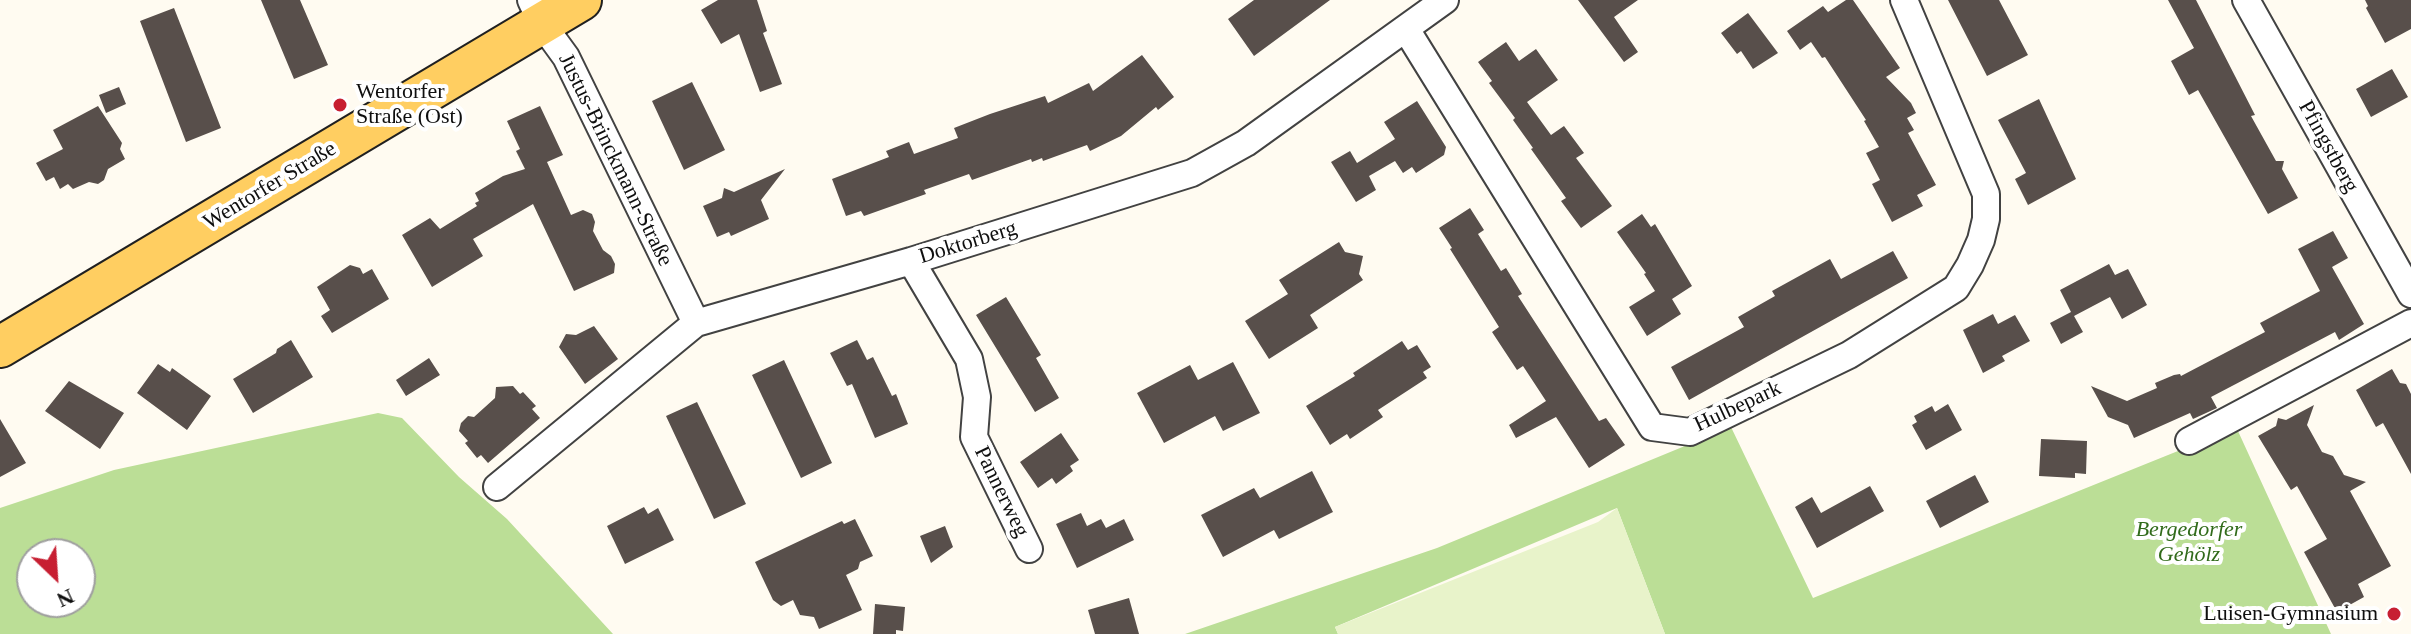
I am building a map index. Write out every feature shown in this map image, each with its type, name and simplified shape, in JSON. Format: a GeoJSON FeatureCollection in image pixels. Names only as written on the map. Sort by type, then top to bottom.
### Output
{"type":"FeatureCollection","features":[{"type":"Feature","properties":{"kind":"main road","name":"Wentorfer Straße"},"geometry":{"type":"LineString","coordinates":[[0,347],[536,12],[581,0]]}},
{"type":"Feature","properties":{"kind":"street","name":"Doktorberg"},"geometry":{"type":"LineString","coordinates":[[497,487],[696,323],[911,261],[1192,173],[1246,143],[1445,0]]}},
{"type":"Feature","properties":{"kind":"street","name":"Hulbepark"},"geometry":{"type":"LineString","coordinates":[[1406,29],[1652,427],[1690,432],[1849,355],[1956,288],[1970,265],[1986,219],[1986,194],[1904,0]]}},
{"type":"Feature","properties":{"kind":"street","name":"Pfingstberg"},"geometry":{"type":"LineString","coordinates":[[2246,0],[2411,294]]}},
{"type":"Feature","properties":{"kind":"street","name":"Justus-Brinckmann-Straße"},"geometry":{"type":"LineString","coordinates":[[536,12],[566,57],[696,323]]}},
{"type":"Feature","properties":{"kind":"street","name":"Pannerweg"},"geometry":{"type":"LineString","coordinates":[[911,261],[969,359],[977,397],[974,437],[1029,549]]}},
{"type":"Feature","properties":{"kind":"street"},"geometry":{"type":"LineString","coordinates":[[2189,441],[2411,323]]}},
{"type":"Feature","properties":{"kind":"green space"},"geometry":{"type":"Polygon","coordinates":[[[378,413],[402,418],[459,477],[507,519],[613,634],[0,634],[0,508],[114,470],[378,413]]]}},
{"type":"Feature","properties":{"kind":"green space","name":"Bergedorfer Gehölz"},"geometry":{"type":"Polygon","coordinates":[[[2232,418],[2331,634],[1665,634],[1617,508],[1335,627],[1338,634],[1185,634],[1437,548],[1731,427],[1813,598],[2178,451],[2189,441],[2232,418]]]}},
{"type":"Feature","properties":{"kind":"green space"},"geometry":{"type":"Polygon","coordinates":[[[1617,508],[1665,634],[1338,634],[1335,627],[1598,522],[1617,508]]]}},
{"type":"Feature","properties":{"kind":"building"},"geometry":{"type":"Polygon","coordinates":[[[261,0],[300,0],[328,65],[294,79],[261,0]]]}},
{"type":"Feature","properties":{"kind":"building"},"geometry":{"type":"Polygon","coordinates":[[[718,0],[757,0],[767,31],[763,33],[782,84],[760,92],[739,34],[721,44],[701,10],[718,0]]]}},
{"type":"Feature","properties":{"kind":"building"},"geometry":{"type":"Polygon","coordinates":[[[1254,0],[1330,0],[1254,56],[1228,19],[1254,0]]]}},
{"type":"Feature","properties":{"kind":"building"},"geometry":{"type":"Polygon","coordinates":[[[1578,0],[1638,0],[1614,17],[1638,52],[1624,62],[1578,0]]]}},
{"type":"Feature","properties":{"kind":"building"},"geometry":{"type":"Polygon","coordinates":[[[1846,0],[1853,0],[1900,68],[1886,77],[1911,103],[1916,113],[1907,118],[1914,130],[1908,133],[1936,185],[1917,195],[1923,206],[1892,222],[1872,184],[1880,180],[1866,153],[1879,147],[1866,120],[1825,57],[1822,58],[1811,42],[1800,50],[1787,31],[1823,6],[1828,12],[1846,0]]]}},
{"type":"Feature","properties":{"kind":"building"},"geometry":{"type":"Polygon","coordinates":[[[1948,0],[1999,0],[2028,55],[1987,76],[1948,0]]]}},
{"type":"Feature","properties":{"kind":"building"},"geometry":{"type":"Polygon","coordinates":[[[2168,0],[2196,0],[2255,115],[2251,116],[2276,161],[2284,161],[2282,169],[2298,198],[2268,214],[2198,90],[2189,95],[2171,61],[2194,48],[2168,0]]]}},
{"type":"Feature","properties":{"kind":"building"},"geometry":{"type":"Polygon","coordinates":[[[2365,0],[2411,0],[2411,29],[2385,43],[2366,8],[2365,0]]]}},
{"type":"Feature","properties":{"kind":"building"},"geometry":{"type":"Polygon","coordinates":[[[174,8],[221,128],[186,142],[140,21],[174,8]]]}},
{"type":"Feature","properties":{"kind":"building"},"geometry":{"type":"Polygon","coordinates":[[[1748,13],[1778,53],[1753,69],[1741,51],[1737,54],[1721,33],[1748,13]]]}},
{"type":"Feature","properties":{"kind":"building"},"geometry":{"type":"Polygon","coordinates":[[[1506,42],[1519,61],[1536,49],[1558,80],[1527,102],[1551,135],[1564,126],[1584,153],[1576,158],[1612,206],[1581,228],[1561,201],[1566,198],[1531,149],[1513,120],[1515,118],[1478,62],[1506,42]]]}},
{"type":"Feature","properties":{"kind":"building"},"geometry":{"type":"Polygon","coordinates":[[[1142,55],[1174,97],[1158,110],[1156,107],[1121,136],[1090,151],[1087,145],[1043,161],[1042,158],[1032,162],[1031,159],[972,180],[969,174],[924,190],[926,194],[864,216],[861,211],[846,216],[832,179],[889,157],[886,151],[909,142],[914,154],[958,138],[954,128],[990,114],[1045,96],[1048,103],[1089,83],[1093,91],[1142,55]]]}},
{"type":"Feature","properties":{"kind":"building"},"geometry":{"type":"Polygon","coordinates":[[[2392,69],[2408,97],[2371,117],[2356,89],[2392,69]]]}},
{"type":"Feature","properties":{"kind":"building"},"geometry":{"type":"Polygon","coordinates":[[[692,82],[725,150],[684,170],[652,101],[692,82]]]}},
{"type":"Feature","properties":{"kind":"building"},"geometry":{"type":"Polygon","coordinates":[[[119,87],[126,104],[106,113],[99,95],[119,87]]]}},
{"type":"Feature","properties":{"kind":"building"},"geometry":{"type":"Polygon","coordinates":[[[2039,99],[2076,179],[2028,205],[2015,179],[2026,173],[1998,120],[2039,99]]]}},
{"type":"Feature","properties":{"kind":"building"},"geometry":{"type":"Polygon","coordinates":[[[1417,101],[1446,147],[1444,155],[1416,173],[1412,167],[1403,173],[1395,161],[1369,176],[1376,190],[1356,202],[1331,162],[1350,151],[1357,163],[1395,139],[1384,122],[1417,101]]]}},
{"type":"Feature","properties":{"kind":"building"},"geometry":{"type":"Polygon","coordinates":[[[98,106],[122,143],[120,149],[125,159],[108,169],[104,180],[98,184],[89,182],[73,189],[68,184],[60,189],[54,177],[46,181],[36,163],[63,149],[53,130],[98,106]]]}},
{"type":"Feature","properties":{"kind":"building"},"geometry":{"type":"Polygon","coordinates":[[[540,106],[563,155],[547,162],[571,215],[583,210],[592,214],[595,222],[593,231],[615,264],[614,273],[574,291],[533,204],[473,239],[483,256],[432,287],[402,235],[430,218],[440,229],[477,206],[475,203],[479,201],[475,193],[503,176],[525,169],[507,121],[540,106]]]}},
{"type":"Feature","properties":{"kind":"building"},"geometry":{"type":"Polygon","coordinates":[[[785,169],[761,200],[769,219],[731,236],[729,232],[717,237],[703,206],[722,198],[724,188],[734,192],[785,169]]]}},
{"type":"Feature","properties":{"kind":"building"},"geometry":{"type":"Polygon","coordinates":[[[1470,208],[1484,230],[1478,234],[1501,271],[1506,268],[1522,294],[1518,296],[1599,421],[1606,418],[1625,445],[1589,468],[1556,417],[1516,438],[1509,425],[1546,401],[1523,366],[1517,370],[1492,332],[1499,327],[1439,228],[1470,208]]]}},
{"type":"Feature","properties":{"kind":"building"},"geometry":{"type":"Polygon","coordinates":[[[1642,214],[1651,227],[1655,224],[1692,286],[1672,299],[1681,314],[1647,336],[1629,307],[1655,291],[1617,232],[1642,214]]]}},
{"type":"Feature","properties":{"kind":"building"},"geometry":{"type":"Polygon","coordinates":[[[2333,231],[2348,258],[2332,267],[2364,324],[2339,340],[2335,332],[2211,397],[2217,408],[2193,419],[2190,413],[2134,438],[2128,425],[2108,417],[2091,386],[2127,401],[2157,388],[2155,383],[2174,375],[2181,376],[2265,332],[2260,323],[2320,291],[2298,249],[2333,231]]]}},
{"type":"Feature","properties":{"kind":"building"},"geometry":{"type":"Polygon","coordinates":[[[1339,242],[1345,252],[1363,256],[1359,274],[1363,280],[1310,315],[1318,328],[1269,359],[1245,321],[1288,294],[1279,280],[1339,242]]]}},
{"type":"Feature","properties":{"kind":"building"},"geometry":{"type":"Polygon","coordinates":[[[1893,251],[1908,278],[1689,400],[1671,367],[1744,327],[1738,317],[1775,296],[1772,291],[1830,259],[1841,279],[1893,251]]]}},
{"type":"Feature","properties":{"kind":"building"},"geometry":{"type":"Polygon","coordinates":[[[2109,264],[2115,275],[2128,269],[2147,305],[2122,319],[2110,297],[2074,316],[2083,332],[2061,344],[2050,323],[2071,312],[2060,290],[2109,264]]]}},
{"type":"Feature","properties":{"kind":"building"},"geometry":{"type":"Polygon","coordinates":[[[350,265],[360,268],[363,274],[372,269],[389,299],[332,333],[321,316],[330,310],[317,287],[350,265]]]}},
{"type":"Feature","properties":{"kind":"building"},"geometry":{"type":"Polygon","coordinates":[[[1006,297],[1041,355],[1036,358],[1059,398],[1035,412],[976,315],[1006,297]]]}},
{"type":"Feature","properties":{"kind":"building"},"geometry":{"type":"Polygon","coordinates":[[[1993,314],[1998,324],[2015,315],[2030,341],[2002,356],[2005,361],[1983,373],[1963,330],[1993,314]]]}},
{"type":"Feature","properties":{"kind":"building"},"geometry":{"type":"Polygon","coordinates":[[[594,326],[618,359],[585,384],[559,347],[566,334],[576,335],[594,326]]]}},
{"type":"Feature","properties":{"kind":"building"},"geometry":{"type":"Polygon","coordinates":[[[291,340],[313,377],[253,413],[233,379],[276,353],[291,340]]]}},
{"type":"Feature","properties":{"kind":"building"},"geometry":{"type":"Polygon","coordinates":[[[857,340],[867,360],[873,357],[892,396],[896,394],[908,424],[875,438],[852,384],[847,386],[830,353],[857,340]]]}},
{"type":"Feature","properties":{"kind":"building"},"geometry":{"type":"Polygon","coordinates":[[[1402,341],[1408,350],[1417,345],[1431,367],[1423,372],[1427,378],[1378,410],[1383,417],[1350,439],[1347,434],[1330,445],[1306,406],[1355,376],[1353,373],[1402,341]]]}},
{"type":"Feature","properties":{"kind":"building"},"geometry":{"type":"Polygon","coordinates":[[[429,358],[440,375],[406,396],[396,380],[429,358]]]}},
{"type":"Feature","properties":{"kind":"building"},"geometry":{"type":"Polygon","coordinates":[[[784,360],[832,463],[801,478],[752,375],[784,360]]]}},
{"type":"Feature","properties":{"kind":"building"},"geometry":{"type":"Polygon","coordinates":[[[1233,362],[1260,413],[1223,431],[1215,416],[1164,443],[1137,393],[1190,365],[1198,380],[1233,362]]]}},
{"type":"Feature","properties":{"kind":"building"},"geometry":{"type":"Polygon","coordinates":[[[158,364],[170,372],[172,368],[211,396],[187,430],[137,393],[158,364]]]}},
{"type":"Feature","properties":{"kind":"building"},"geometry":{"type":"Polygon","coordinates":[[[2392,369],[2411,394],[2411,474],[2383,423],[2376,427],[2356,390],[2392,369]]]}},
{"type":"Feature","properties":{"kind":"building"},"geometry":{"type":"Polygon","coordinates":[[[69,381],[124,413],[100,449],[45,411],[69,381]]]}},
{"type":"Feature","properties":{"kind":"building"},"geometry":{"type":"Polygon","coordinates":[[[513,386],[536,406],[532,409],[540,418],[488,463],[481,455],[477,458],[465,443],[468,441],[459,431],[461,423],[468,416],[474,417],[495,398],[496,387],[513,386]]]}},
{"type":"Feature","properties":{"kind":"building"},"geometry":{"type":"Polygon","coordinates":[[[697,402],[746,504],[714,519],[666,416],[697,402]]]}},
{"type":"Feature","properties":{"kind":"building"},"geometry":{"type":"Polygon","coordinates":[[[1948,404],[1962,430],[1926,450],[1912,425],[1917,422],[1914,416],[1932,406],[1935,412],[1948,404]]]}},
{"type":"Feature","properties":{"kind":"building"},"geometry":{"type":"Polygon","coordinates":[[[2314,405],[2307,425],[2322,452],[2333,456],[2344,475],[2366,482],[2350,491],[2391,566],[2358,584],[2364,597],[2337,612],[2304,552],[2327,539],[2297,486],[2291,490],[2258,436],[2276,426],[2278,418],[2286,420],[2314,405]]]}},
{"type":"Feature","properties":{"kind":"building"},"geometry":{"type":"Polygon","coordinates":[[[0,419],[26,463],[0,477],[0,419]]]}},
{"type":"Feature","properties":{"kind":"building"},"geometry":{"type":"Polygon","coordinates":[[[1061,433],[1079,460],[1070,466],[1073,471],[1056,484],[1052,478],[1038,488],[1020,462],[1061,433]]]}},
{"type":"Feature","properties":{"kind":"building"},"geometry":{"type":"Polygon","coordinates":[[[2041,439],[2087,441],[2086,474],[2075,473],[2075,478],[2039,476],[2041,439]]]}},
{"type":"Feature","properties":{"kind":"building"},"geometry":{"type":"Polygon","coordinates":[[[1312,471],[1333,512],[1279,539],[1274,530],[1223,557],[1201,515],[1254,488],[1260,498],[1312,471]]]}},
{"type":"Feature","properties":{"kind":"building"},"geometry":{"type":"Polygon","coordinates":[[[1975,475],[1989,502],[1940,528],[1926,501],[1975,475]]]}},
{"type":"Feature","properties":{"kind":"building"},"geometry":{"type":"Polygon","coordinates":[[[1870,486],[1884,511],[1817,548],[1795,507],[1812,497],[1821,513],[1870,486]]]}},
{"type":"Feature","properties":{"kind":"building"},"geometry":{"type":"Polygon","coordinates":[[[644,507],[648,514],[658,508],[674,540],[625,564],[607,526],[644,507]]]}},
{"type":"Feature","properties":{"kind":"building"},"geometry":{"type":"Polygon","coordinates":[[[1081,513],[1087,526],[1101,519],[1106,528],[1124,519],[1134,540],[1077,568],[1056,524],[1081,513]]]}},
{"type":"Feature","properties":{"kind":"building"},"geometry":{"type":"Polygon","coordinates":[[[855,519],[873,556],[860,562],[858,569],[846,575],[862,610],[819,629],[814,617],[800,615],[793,600],[781,606],[773,600],[755,562],[842,521],[844,524],[855,519]]]}},
{"type":"Feature","properties":{"kind":"building"},"geometry":{"type":"Polygon","coordinates":[[[945,526],[953,547],[931,563],[920,536],[945,526]]]}},
{"type":"Feature","properties":{"kind":"building"},"geometry":{"type":"Polygon","coordinates":[[[1129,598],[1139,634],[1095,634],[1088,610],[1129,598]]]}},
{"type":"Feature","properties":{"kind":"building"},"geometry":{"type":"Polygon","coordinates":[[[875,604],[905,607],[903,631],[873,634],[875,604]]]}},
{"type":"Feature","properties":{"kind":"place","name":"Wentorfer Straße (Ost)"},"geometry":{"type":"Point","coordinates":[340,105]}},
{"type":"Feature","properties":{"kind":"place","name":"Luisen-Gymnasium"},"geometry":{"type":"Point","coordinates":[2394,614]}}]}
